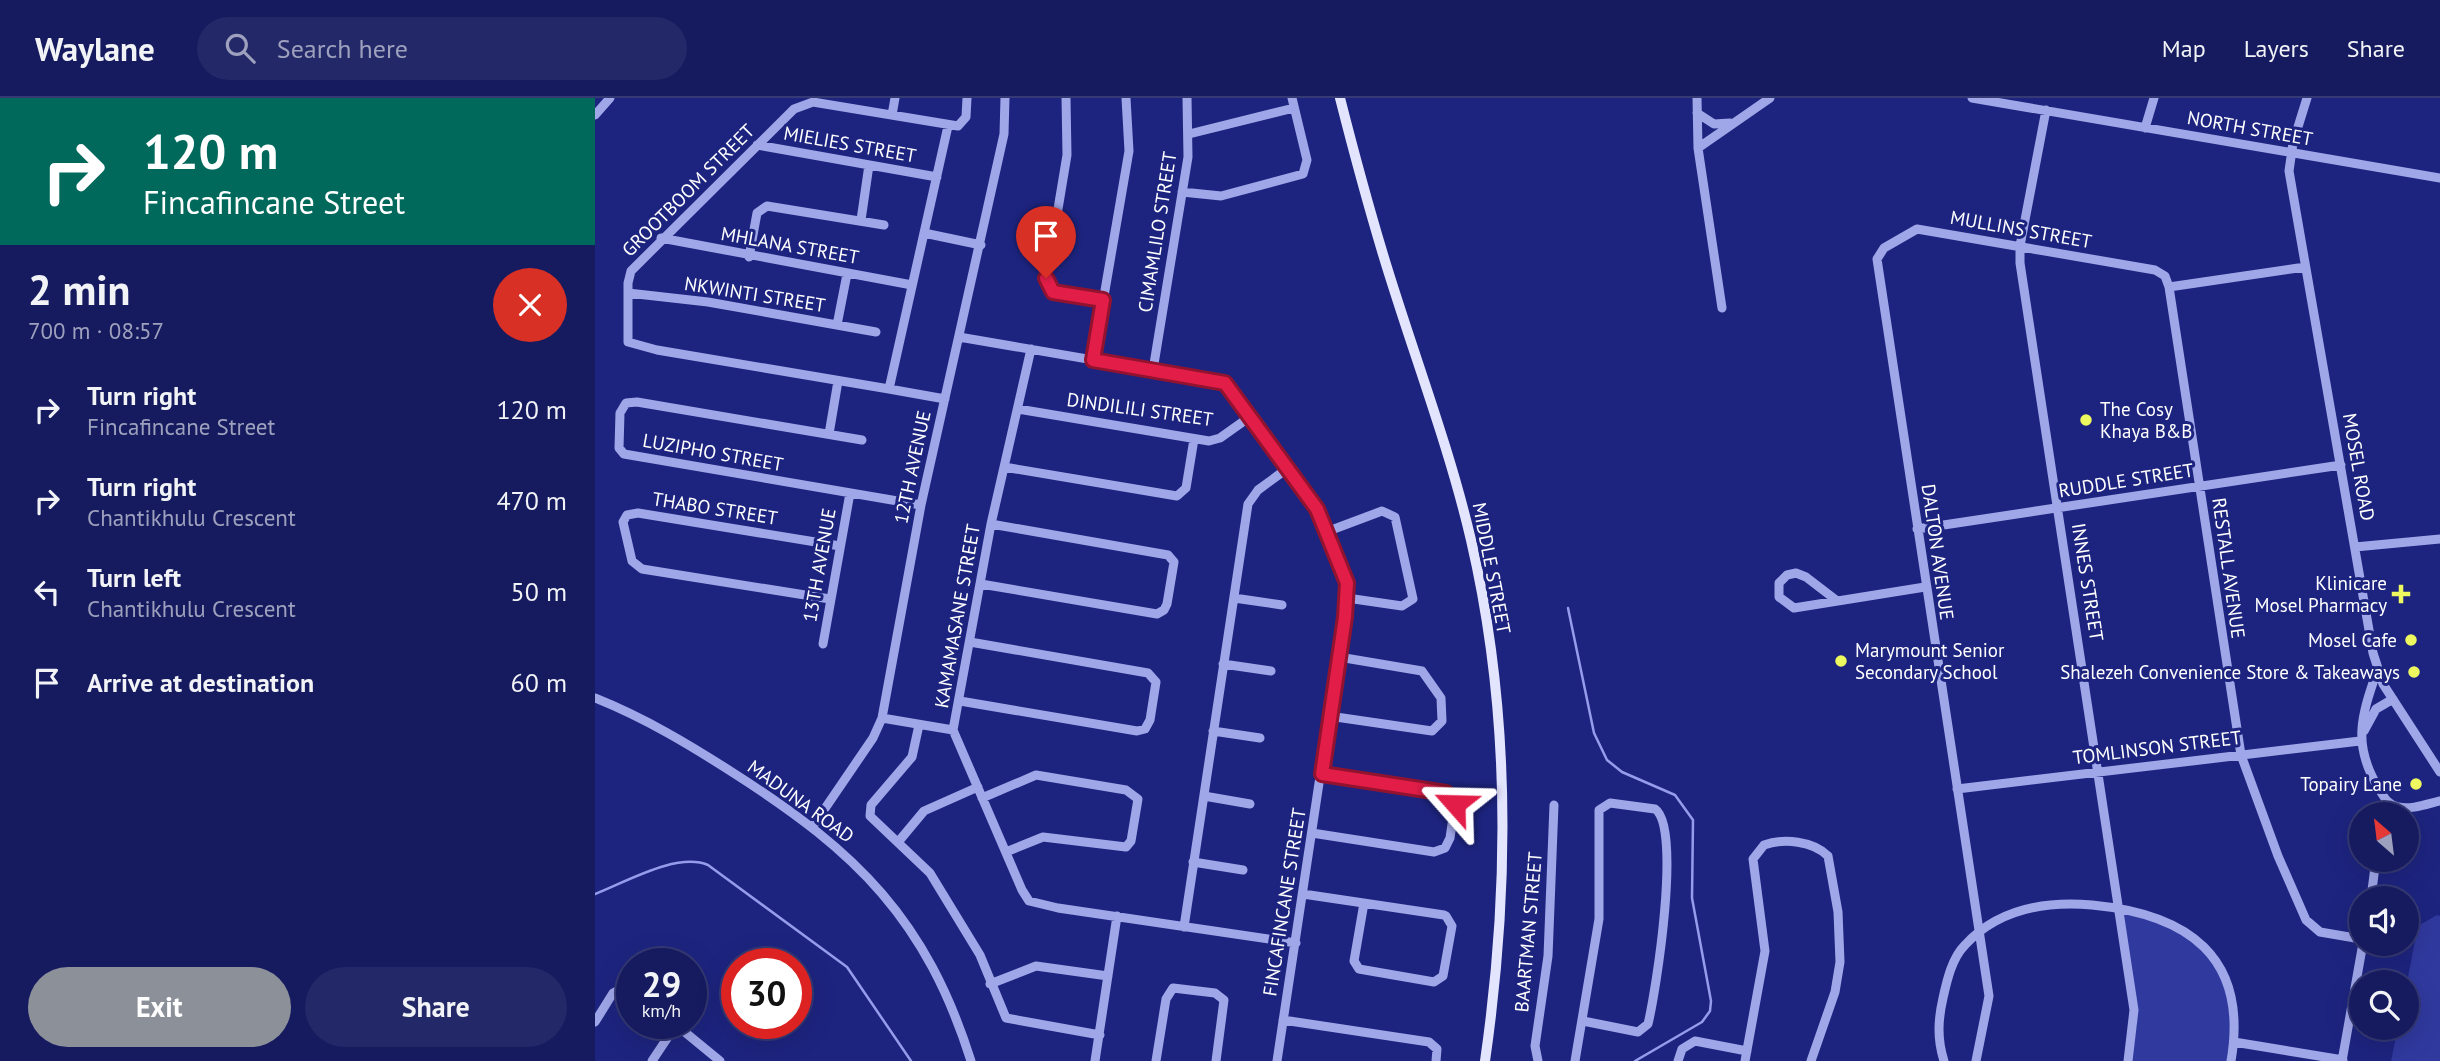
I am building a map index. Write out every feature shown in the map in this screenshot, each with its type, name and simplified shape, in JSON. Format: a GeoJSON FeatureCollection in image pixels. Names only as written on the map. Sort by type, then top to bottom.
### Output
{"type":"FeatureCollection","features":[{"type":"Feature","properties":{"kind":"main road","name":"MIDDLE STREET"},"geometry":{"type":"LineString","coordinates":[[1341,98],[1382,252],[1461,502],[1487,621],[1499,718],[1504,834],[1500,943],[1485,1061]]}},
{"type":"Feature","properties":{"kind":"street"},"geometry":{"type":"LineString","coordinates":[[595,116],[610,98]]}},
{"type":"Feature","properties":{"kind":"street"},"geometry":{"type":"LineString","coordinates":[[892,115],[895,98]]}},
{"type":"Feature","properties":{"kind":"street"},"geometry":{"type":"LineString","coordinates":[[889,389],[948,126],[958,125],[965,120],[967,98]]}},
{"type":"Feature","properties":{"kind":"street","name":"12TH AVENUE"},"geometry":{"type":"LineString","coordinates":[[813,826],[873,738],[882,718],[921,505],[1004,134],[1005,98]]}},
{"type":"Feature","properties":{"kind":"street"},"geometry":{"type":"LineString","coordinates":[[1066,98],[1067,155],[1046,281],[1056,293],[1103,300]]}},
{"type":"Feature","properties":{"kind":"street"},"geometry":{"type":"LineString","coordinates":[[1093,360],[1129,151],[1126,98]]}},
{"type":"Feature","properties":{"kind":"street","name":"CIMAMLILO STREET"},"geometry":{"type":"LineString","coordinates":[[1153,370],[1182,192],[1189,134],[1187,98]]}},
{"type":"Feature","properties":{"kind":"street"},"geometry":{"type":"LineString","coordinates":[[1182,192],[1218,197],[1303,175],[1307,160],[1292,98]]}},
{"type":"Feature","properties":{"kind":"street"},"geometry":{"type":"LineString","coordinates":[[1697,98],[1698,148],[1722,308]]}},
{"type":"Feature","properties":{"kind":"street"},"geometry":{"type":"LineString","coordinates":[[1698,148],[1770,98]]}},
{"type":"Feature","properties":{"kind":"street","name":"NORTH STREET"},"geometry":{"type":"LineString","coordinates":[[1972,98],[2440,178]]}},
{"type":"Feature","properties":{"kind":"street"},"geometry":{"type":"LineString","coordinates":[[2145,128],[2154,98]]}},
{"type":"Feature","properties":{"kind":"street","name":"MOSEL ROAD"},"geometry":{"type":"LineString","coordinates":[[2307,98],[2291,152],[2289,171],[2377,671],[2440,772]]}},
{"type":"Feature","properties":{"kind":"street","name":"GROOTBOOM STREET"},"geometry":{"type":"LineString","coordinates":[[945,399],[633,346],[626,334],[631,271],[661,238],[794,109],[808,102],[948,126]]}},
{"type":"Feature","properties":{"kind":"street"},"geometry":{"type":"LineString","coordinates":[[1189,134],[1294,108]]}},
{"type":"Feature","properties":{"kind":"street","name":"INNES STREET"},"geometry":{"type":"LineString","coordinates":[[2046,110],[2020,246],[2134,1010],[2128,1061]]}},
{"type":"Feature","properties":{"kind":"street"},"geometry":{"type":"LineString","coordinates":[[1696,113],[1714,124],[1736,121]]}},
{"type":"Feature","properties":{"kind":"street","name":"MIELIES STREET"},"geometry":{"type":"LineString","coordinates":[[757,145],[937,177]]}},
{"type":"Feature","properties":{"kind":"street"},"geometry":{"type":"LineString","coordinates":[[861,220],[869,165]]}},
{"type":"Feature","properties":{"kind":"street"},"geometry":{"type":"LineString","coordinates":[[749,257],[757,213],[767,205],[884,225]]}},
{"type":"Feature","properties":{"kind":"street","name":"MULLINS STREET"},"geometry":{"type":"LineString","coordinates":[[1878,255],[1917,229],[2155,270],[2165,276]]}},
{"type":"Feature","properties":{"kind":"street"},"geometry":{"type":"LineString","coordinates":[[924,233],[981,245]]}},
{"type":"Feature","properties":{"kind":"street","name":"MHLANA STREET"},"geometry":{"type":"LineString","coordinates":[[661,238],[749,257],[912,285]]}},
{"type":"Feature","properties":{"kind":"street","name":"DALTON AVENUE"},"geometry":{"type":"LineString","coordinates":[[1878,255],[1925,587],[1989,1000],[1976,1061]]}},
{"type":"Feature","properties":{"kind":"street"},"geometry":{"type":"LineString","coordinates":[[2169,287],[2305,267]]}},
{"type":"Feature","properties":{"kind":"street"},"geometry":{"type":"LineString","coordinates":[[837,325],[847,274]]}},
{"type":"Feature","properties":{"kind":"street","name":"RESTALL AVENUE"},"geometry":{"type":"LineString","coordinates":[[2165,276],[2169,287],[2241,755],[2278,856],[2306,920],[2320,932],[2349,937]]}},
{"type":"Feature","properties":{"kind":"street","name":"NKWINTI STREET"},"geometry":{"type":"LineString","coordinates":[[628,293],[708,302],[876,332]]}},
{"type":"Feature","properties":{"kind":"street","name":"FINCAFINCANE STREET"},"geometry":{"type":"LineString","coordinates":[[959,337],[1221,382],[1251,416],[1317,509],[1345,578],[1347,598],[1277,1061]]}},
{"type":"Feature","properties":{"kind":"street","name":"KAMAMASANE STREET"},"geometry":{"type":"LineString","coordinates":[[1031,349],[991,524],[953,730],[1006,852],[1029,901],[1296,943]]}},
{"type":"Feature","properties":{"kind":"street"},"geometry":{"type":"LineString","coordinates":[[829,434],[838,381]]}},
{"type":"Feature","properties":{"kind":"street","name":"LUZIPHO STREET"},"geometry":{"type":"LineString","coordinates":[[862,440],[630,402],[619,413],[618,445],[624,454],[921,505]]}},
{"type":"Feature","properties":{"kind":"street","name":"DINDILILI STREET"},"geometry":{"type":"LineString","coordinates":[[1018,409],[1194,439],[1216,440],[1251,416]]}},
{"type":"Feature","properties":{"kind":"street"},"geometry":{"type":"LineString","coordinates":[[1004,467],[1177,496],[1186,488],[1194,439]]}},
{"type":"Feature","properties":{"kind":"street","name":"RUDDLE STREET"},"geometry":{"type":"LineString","coordinates":[[1917,529],[2341,465]]}},
{"type":"Feature","properties":{"kind":"street"},"geometry":{"type":"LineString","coordinates":[[1184,927],[1249,501],[1258,490],[1288,468]]}},
{"type":"Feature","properties":{"kind":"street","name":"13TH AVENUE"},"geometry":{"type":"LineString","coordinates":[[823,643],[850,493]]}},
{"type":"Feature","properties":{"kind":"street"},"geometry":{"type":"LineString","coordinates":[[1326,532],[1382,511],[1395,517],[1413,599],[1407,605],[1400,606],[1347,598]]}},
{"type":"Feature","properties":{"kind":"street","name":"THABO STREET"},"geometry":{"type":"LineString","coordinates":[[830,599],[642,569],[632,561],[622,522],[627,515],[638,513],[840,546]]}},
{"type":"Feature","properties":{"kind":"street"},"geometry":{"type":"LineString","coordinates":[[981,584],[1157,614],[1165,608],[1169,594],[1174,562],[1168,555],[991,524]]}},
{"type":"Feature","properties":{"kind":"street"},"geometry":{"type":"LineString","coordinates":[[2355,548],[2440,539]]}},
{"type":"Feature","properties":{"kind":"street"},"geometry":{"type":"LineString","coordinates":[[1836,600],[1801,574],[1787,575],[1779,583],[1779,597],[1794,608],[1925,587]]}},
{"type":"Feature","properties":{"kind":"street"},"geometry":{"type":"LineString","coordinates":[[1234,598],[1282,605]]}},
{"type":"Feature","properties":{"kind":"street"},"geometry":{"type":"LineString","coordinates":[[960,701],[1136,731],[1145,729],[1150,720],[1156,682],[1148,673],[970,642]]}},
{"type":"Feature","properties":{"kind":"street"},"geometry":{"type":"LineString","coordinates":[[1329,716],[1432,731],[1442,720],[1441,698],[1422,671],[1339,657]]}},
{"type":"Feature","properties":{"kind":"street"},"geometry":{"type":"LineString","coordinates":[[1223,664],[1271,671]]}},
{"type":"Feature","properties":{"kind":"street"},"geometry":{"type":"LineString","coordinates":[[2377,671],[2360,737],[2364,760],[2389,802]]}},
{"type":"Feature","properties":{"kind":"street"},"geometry":{"type":"LineString","coordinates":[[2360,737],[2375,709],[2393,699]]}},
{"type":"Feature","properties":{"kind":"street","name":"MADUNA ROAD"},"geometry":{"type":"LineString","coordinates":[[599,700],[676,737],[813,826],[869,876],[932,962],[951,1004],[971,1061]]}},
{"type":"Feature","properties":{"kind":"street"},"geometry":{"type":"LineString","coordinates":[[882,718],[953,730]]}},
{"type":"Feature","properties":{"kind":"street"},"geometry":{"type":"LineString","coordinates":[[919,725],[913,755],[869,809],[872,818],[930,873],[980,955],[1002,1012],[1010,1021],[1100,1035]]}},
{"type":"Feature","properties":{"kind":"street"},"geometry":{"type":"LineString","coordinates":[[1213,731],[1259,737]]}},
{"type":"Feature","properties":{"kind":"street","name":"TOMLINSON STREET"},"geometry":{"type":"LineString","coordinates":[[1957,789],[2241,755],[2360,737]]}},
{"type":"Feature","properties":{"kind":"street"},"geometry":{"type":"LineString","coordinates":[[1312,834],[1434,852],[1445,848],[1450,838],[1455,804],[1446,793],[1322,774]]}},
{"type":"Feature","properties":{"kind":"street"},"geometry":{"type":"LineString","coordinates":[[982,797],[1039,775],[1130,790],[1137,799],[1131,841],[1126,848],[1043,837],[1006,852]]}},
{"type":"Feature","properties":{"kind":"street"},"geometry":{"type":"LineString","coordinates":[[899,841],[924,811],[978,786]]}},
{"type":"Feature","properties":{"kind":"street"},"geometry":{"type":"LineString","coordinates":[[1203,796],[1250,804]]}},
{"type":"Feature","properties":{"kind":"street"},"geometry":{"type":"LineString","coordinates":[[2419,806],[2440,801]]}},
{"type":"Feature","properties":{"kind":"street"},"geometry":{"type":"LineString","coordinates":[[1575,1061],[1599,919],[1599,810],[1611,803],[1655,809],[1665,825],[1665,916],[1648,1024],[1638,1032],[1583,1021]]}},
{"type":"Feature","properties":{"kind":"street","name":"BAARTMAN STREET"},"geometry":{"type":"LineString","coordinates":[[1538,1061],[1535,1046],[1548,956],[1554,805]]}},
{"type":"Feature","properties":{"kind":"street"},"geometry":{"type":"LineString","coordinates":[[1745,1061],[1765,951],[1753,859],[1764,845],[1796,842],[1819,849],[1831,862],[1841,940],[1835,992],[1811,1061]]}},
{"type":"Feature","properties":{"kind":"street"},"geometry":{"type":"LineString","coordinates":[[1193,862],[1243,870]]}},
{"type":"Feature","properties":{"kind":"street"},"geometry":{"type":"LineString","coordinates":[[1303,894],[1364,903],[1448,918],[1452,926],[1443,976],[1434,982],[1359,969],[1354,961],[1364,903]]}},
{"type":"Feature","properties":{"kind":"street"},"geometry":{"type":"LineString","coordinates":[[1944,1061],[1938,1032],[1944,992],[1957,955],[1977,934],[2012,914],[2050,902],[2118,908],[2150,914],[2192,935],[2218,964],[2230,992],[2234,1042],[2231,1061]]}},
{"type":"Feature","properties":{"kind":"street"},"geometry":{"type":"LineString","coordinates":[[1095,1061],[1117,916]]}},
{"type":"Feature","properties":{"kind":"street"},"geometry":{"type":"LineString","coordinates":[[2234,1042],[2342,1061],[2361,956]]}},
{"type":"Feature","properties":{"kind":"street"},"geometry":{"type":"LineString","coordinates":[[990,984],[1036,966],[1108,976]]}},
{"type":"Feature","properties":{"kind":"street"},"geometry":{"type":"LineString","coordinates":[[1156,1061],[1166,996],[1173,988],[1215,993],[1223,998],[1225,1003],[1216,1061]]}},
{"type":"Feature","properties":{"kind":"street"},"geometry":{"type":"LineString","coordinates":[[595,1022],[616,991]]}},
{"type":"Feature","properties":{"kind":"street"},"geometry":{"type":"LineString","coordinates":[[1283,1020],[1429,1042],[1437,1049],[1436,1061]]}},
{"type":"Feature","properties":{"kind":"street"},"geometry":{"type":"LineString","coordinates":[[652,1061],[666,1039]]}},
{"type":"Feature","properties":{"kind":"street"},"geometry":{"type":"LineString","coordinates":[[694,1039],[720,1061]]}},
{"type":"Feature","properties":{"kind":"street"},"geometry":{"type":"LineString","coordinates":[[1678,1061],[1682,1049],[1691,1041],[1747,1051]]}},
{"type":"Feature","properties":{"kind":"shaded area"},"geometry":{"type":"Polygon","coordinates":[[[2120,909],[2188,936],[2214,958],[2224,973],[2232,999],[2233,1061],[2130,1061],[2137,1023],[2120,909]]]}},
{"type":"Feature","properties":{"kind":"shaded area"},"geometry":{"type":"Polygon","coordinates":[[[2437,915],[2440,916],[2440,1061],[2391,1061],[2395,1040],[2419,1040],[2419,970],[2409,970],[2412,956],[2419,956],[2419,925],[2437,915]]]}},
{"type":"Feature","properties":{"kind":"waterway"},"geometry":{"type":"LineString","coordinates":[[1568,608],[1594,733],[1607,760],[1622,772],[1675,795],[1693,820],[1692,898],[1711,1001],[1710,1011],[1702,1022],[1635,1061]]}},
{"type":"Feature","properties":{"kind":"waterway"},"geometry":{"type":"LineString","coordinates":[[595,894],[667,865],[682,862],[708,865],[847,967],[911,1061]]}},
{"type":"Feature","properties":{"kind":"place","name":"The Cosy Khaya B&B"},"geometry":{"type":"Point","coordinates":[2086,420]}},
{"type":"Feature","properties":{"kind":"place","name":"Klinicare Mosel Pharmacy"},"geometry":{"type":"Point","coordinates":[2401,594]}},
{"type":"Feature","properties":{"kind":"place","name":"Mosel Cafe"},"geometry":{"type":"Point","coordinates":[2411,640]}},
{"type":"Feature","properties":{"kind":"place","name":"Marymount Senior Secondary School"},"geometry":{"type":"Point","coordinates":[1841,661]}},
{"type":"Feature","properties":{"kind":"place","name":"Shalezeh Convenience Store & Takeaways"},"geometry":{"type":"Point","coordinates":[2414,672]}},
{"type":"Feature","properties":{"kind":"place","name":"Topairy Lane"},"geometry":{"type":"Point","coordinates":[2416,784]}},
{"type":"Feature","properties":{"kind":"route"},"geometry":{"type":"LineString","coordinates":[[1046,278],[1053,292],[1103,300],[1093,360],[1225,383],[1317,509],[1347,583],[1345,617],[1322,774],[1446,793],[1455,804]]}}]}
